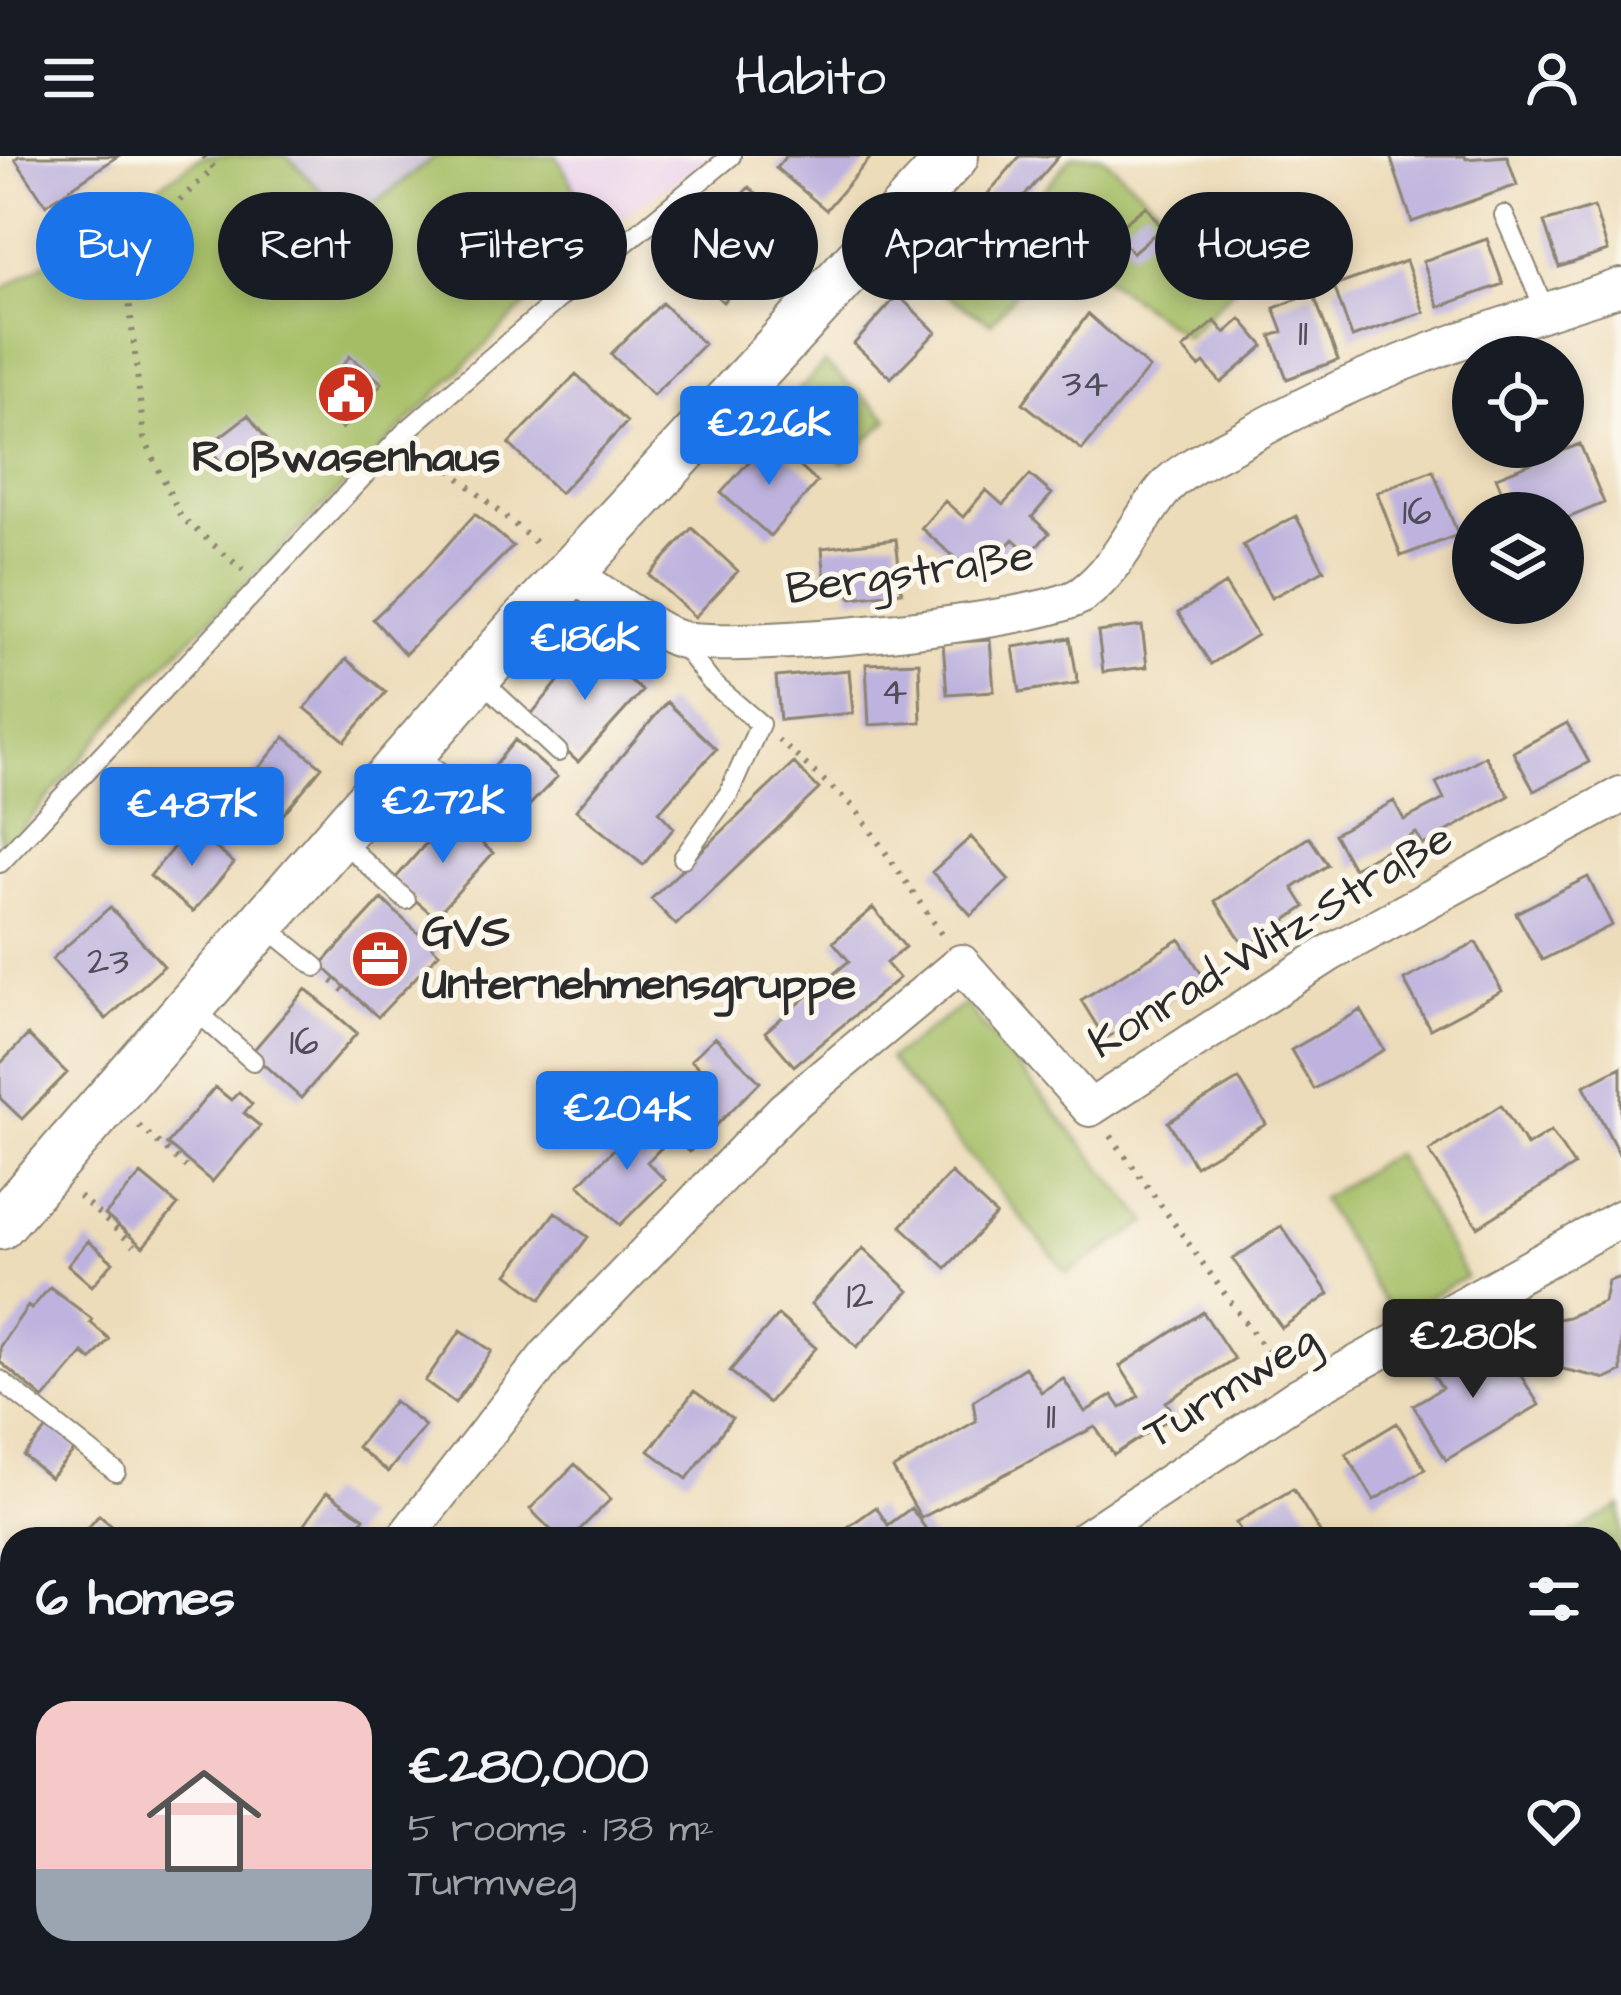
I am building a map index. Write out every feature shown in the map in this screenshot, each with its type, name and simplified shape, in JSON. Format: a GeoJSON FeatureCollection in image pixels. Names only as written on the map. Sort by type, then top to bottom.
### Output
{"type":"FeatureCollection","features":[{"type":"Feature","properties":{"kind":"street"},"geometry":{"type":"LineString","coordinates":[[0,1225],[477,676],[954,156]]}},
{"type":"Feature","properties":{"kind":"street","name":"Bergstraße"},"geometry":{"type":"LineString","coordinates":[[678,639],[802,641],[998,618],[1080,597],[1121,556],[1168,484],[1247,436],[1334,392],[1545,310],[1621,287]]}},
{"type":"Feature","properties":{"kind":"street"},"geometry":{"type":"LineString","coordinates":[[571,573],[678,639]]}},
{"type":"Feature","properties":{"kind":"street","name":"Konrad-Witz-Straße"},"geometry":{"type":"LineString","coordinates":[[961,963],[1090,1108],[1330,952],[1621,795]]}},
{"type":"Feature","properties":{"kind":"street"},"geometry":{"type":"LineString","coordinates":[[413,1527],[547,1356],[784,1110],[961,963]]}},
{"type":"Feature","properties":{"kind":"street","name":"Turmweg"},"geometry":{"type":"LineString","coordinates":[[1103,1527],[1299,1396],[1621,1218]]}},
{"type":"Feature","properties":{"kind":"lane"},"geometry":{"type":"LineString","coordinates":[[0,863],[406,432],[585,275],[731,156]]}},
{"type":"Feature","properties":{"kind":"lane"},"geometry":{"type":"LineString","coordinates":[[1504,215],[1545,310]]}},
{"type":"Feature","properties":{"kind":"lane"},"geometry":{"type":"LineString","coordinates":[[678,639],[711,682],[760,724],[729,793],[683,858]]}},
{"type":"Feature","properties":{"kind":"lane"},"geometry":{"type":"LineString","coordinates":[[477,676],[558,752]]}},
{"type":"Feature","properties":{"kind":"lane"},"geometry":{"type":"LineString","coordinates":[[414,750],[493,820]]}},
{"type":"Feature","properties":{"kind":"lane"},"geometry":{"type":"LineString","coordinates":[[338,837],[406,900]]}},
{"type":"Feature","properties":{"kind":"lane"},"geometry":{"type":"LineString","coordinates":[[262,924],[316,967]]}},
{"type":"Feature","properties":{"kind":"lane"},"geometry":{"type":"LineString","coordinates":[[191,1006],[254,1061]]}},
{"type":"Feature","properties":{"kind":"lane"},"geometry":{"type":"LineString","coordinates":[[0,1380],[116,1472]]}},
{"type":"Feature","properties":{"kind":"path"},"geometry":{"type":"LineString","coordinates":[[204,156],[214,169],[124,253],[144,438],[181,517],[244,570],[257,587]]}},
{"type":"Feature","properties":{"kind":"path"},"geometry":{"type":"LineString","coordinates":[[406,432],[571,573]]}},
{"type":"Feature","properties":{"kind":"path"},"geometry":{"type":"LineString","coordinates":[[760,724],[855,808],[961,963]]}},
{"type":"Feature","properties":{"kind":"path"},"geometry":{"type":"LineString","coordinates":[[109,1100],[186,1167]]}},
{"type":"Feature","properties":{"kind":"path"},"geometry":{"type":"LineString","coordinates":[[1090,1108],[1299,1396]]}},
{"type":"Feature","properties":{"kind":"path"},"geometry":{"type":"LineString","coordinates":[[49,1169],[134,1246]]}},
{"type":"Feature","properties":{"kind":"shaded area"},"geometry":{"type":"Polygon","coordinates":[[[287,156],[436,156],[390,192],[321,192],[287,156]]]}},
{"type":"Feature","properties":{"kind":"shaded area"},"geometry":{"type":"Polygon","coordinates":[[[557,156],[713,156],[659,192],[651,192],[651,198],[627,214],[627,192],[576,192],[557,156]]]}},
{"type":"Feature","properties":{"kind":"green space"},"geometry":{"type":"Polygon","coordinates":[[[202,156],[287,156],[322,192],[218,192],[218,300],[393,300],[390,192],[436,156],[557,156],[576,192],[417,192],[417,300],[531,300],[147,682],[0,854],[0,291],[36,268],[36,300],[194,300],[194,192],[150,192],[202,156]]]}},
{"type":"Feature","properties":{"kind":"green space"},"geometry":{"type":"Polygon","coordinates":[[[1072,156],[1102,156],[1155,204],[1155,300],[1222,300],[1186,337],[1131,297],[1131,192],[1042,192],[1072,156]]]}},
{"type":"Feature","properties":{"kind":"green space"},"geometry":{"type":"Polygon","coordinates":[[[954,300],[1010,300],[991,323],[954,300]]]}},
{"type":"Feature","properties":{"kind":"green space"},"geometry":{"type":"Polygon","coordinates":[[[824,363],[889,419],[843,463],[783,408],[824,363]]]}},
{"type":"Feature","properties":{"kind":"green space"},"geometry":{"type":"Polygon","coordinates":[[[965,1004],[1148,1223],[1067,1273],[889,1059],[965,1004]]]}},
{"type":"Feature","properties":{"kind":"green space"},"geometry":{"type":"Polygon","coordinates":[[[1395,1153],[1466,1277],[1393,1317],[1321,1199],[1395,1153]]]}},
{"type":"Feature","properties":{"kind":"green space"},"geometry":{"type":"Polygon","coordinates":[[[1621,1506],[1621,1527],[1585,1527],[1621,1506]]]}},
{"type":"Feature","properties":{"kind":"building"},"geometry":{"type":"Polygon","coordinates":[[[118,156],[65,192],[37,192],[15,159],[118,156]]]}},
{"type":"Feature","properties":{"kind":"building"},"geometry":{"type":"Polygon","coordinates":[[[786,156],[872,156],[826,210],[818,203],[818,192],[805,192],[776,168],[786,156]]]}},
{"type":"Feature","properties":{"kind":"building"},"geometry":{"type":"Polygon","coordinates":[[[1020,156],[1059,156],[1028,192],[989,192],[1020,156]]]}},
{"type":"Feature","properties":{"kind":"building"},"geometry":{"type":"Polygon","coordinates":[[[1390,156],[1507,156],[1517,185],[1412,222],[1390,156]]]}},
{"type":"Feature","properties":{"kind":"building"},"geometry":{"type":"Polygon","coordinates":[[[1146,206],[1155,218],[1155,234],[1132,253],[1131,252],[1131,218],[1146,206]]]}},
{"type":"Feature","properties":{"kind":"building"},"geometry":{"type":"Polygon","coordinates":[[[1594,207],[1608,251],[1559,267],[1544,222],[1594,207]]]}},
{"type":"Feature","properties":{"kind":"building"},"geometry":{"type":"Polygon","coordinates":[[[1487,239],[1503,284],[1439,307],[1423,261],[1487,239]]]}},
{"type":"Feature","properties":{"kind":"building"},"geometry":{"type":"Polygon","coordinates":[[[1406,261],[1424,312],[1352,337],[1339,300],[1353,300],[1353,279],[1406,261]]]}},
{"type":"Feature","properties":{"kind":"building"},"geometry":{"type":"Polygon","coordinates":[[[894,300],[903,300],[936,332],[891,378],[854,344],[894,300]]]}},
{"type":"Feature","properties":{"kind":"building"},"geometry":{"type":"Polygon","coordinates":[[[1295,300],[1316,300],[1338,360],[1287,379],[1271,336],[1283,332],[1274,308],[1295,300]]]}},
{"type":"Feature","properties":{"kind":"building"},"geometry":{"type":"Polygon","coordinates":[[[662,303],[704,344],[653,395],[611,354],[662,303]]]}},
{"type":"Feature","properties":{"kind":"building"},"geometry":{"type":"Polygon","coordinates":[[[1088,314],[1149,368],[1082,450],[1023,403],[1088,314]]]}},
{"type":"Feature","properties":{"kind":"building"},"geometry":{"type":"Polygon","coordinates":[[[1241,319],[1264,346],[1221,383],[1183,349],[1215,321],[1225,333],[1241,319]]]}},
{"type":"Feature","properties":{"kind":"building","name":"Roßwasenhaus"},"geometry":{"type":"Polygon","coordinates":[[[350,356],[382,383],[342,429],[311,405],[350,356]]]}},
{"type":"Feature","properties":{"kind":"building"},"geometry":{"type":"Polygon","coordinates":[[[576,374],[627,422],[560,493],[509,444],[576,374]]]}},
{"type":"Feature","properties":{"kind":"building"},"geometry":{"type":"Polygon","coordinates":[[[248,415],[268,441],[228,472],[208,446],[248,415]]]}},
{"type":"Feature","properties":{"kind":"building"},"geometry":{"type":"Polygon","coordinates":[[[769,439],[817,482],[770,536],[721,493],[769,439]]]}},
{"type":"Feature","properties":{"kind":"building"},"geometry":{"type":"Polygon","coordinates":[[[1584,454],[1604,503],[1584,511],[1584,492],[1502,492],[1496,477],[1519,468],[1584,468],[1584,454]]]}},
{"type":"Feature","properties":{"kind":"building"},"geometry":{"type":"Polygon","coordinates":[[[1433,470],[1452,519],[1452,537],[1401,556],[1377,492],[1433,470]]]}},
{"type":"Feature","properties":{"kind":"building"},"geometry":{"type":"Polygon","coordinates":[[[1030,475],[1052,494],[1032,517],[1049,533],[1030,554],[1013,539],[978,578],[921,528],[945,501],[963,517],[986,490],[1003,505],[1030,475]]]}},
{"type":"Feature","properties":{"kind":"building"},"geometry":{"type":"Polygon","coordinates":[[[475,514],[513,546],[405,654],[373,619],[475,514]]]}},
{"type":"Feature","properties":{"kind":"building"},"geometry":{"type":"Polygon","coordinates":[[[1296,516],[1324,570],[1271,598],[1243,545],[1296,516]]]}},
{"type":"Feature","properties":{"kind":"building"},"geometry":{"type":"Polygon","coordinates":[[[692,528],[738,571],[695,617],[649,575],[692,528]]]}},
{"type":"Feature","properties":{"kind":"building"},"geometry":{"type":"Polygon","coordinates":[[[896,539],[902,592],[851,598],[849,577],[825,579],[822,548],[896,539]]]}},
{"type":"Feature","properties":{"kind":"building"},"geometry":{"type":"Polygon","coordinates":[[[1225,584],[1257,635],[1211,664],[1178,613],[1225,584]]]}},
{"type":"Feature","properties":{"kind":"building"},"geometry":{"type":"Polygon","coordinates":[[[1142,626],[1147,667],[1103,672],[1098,632],[1142,626]]]}},
{"type":"Feature","properties":{"kind":"building"},"geometry":{"type":"Polygon","coordinates":[[[1070,638],[1078,683],[1020,692],[1013,647],[1070,638]]]}},
{"type":"Feature","properties":{"kind":"building"},"geometry":{"type":"Polygon","coordinates":[[[990,640],[994,691],[947,694],[943,643],[990,640]]]}},
{"type":"Feature","properties":{"kind":"building"},"geometry":{"type":"Polygon","coordinates":[[[589,644],[642,691],[578,762],[529,717],[589,644]]]}},
{"type":"Feature","properties":{"kind":"building"},"geometry":{"type":"Polygon","coordinates":[[[346,659],[386,692],[345,741],[305,708],[346,659]]]}},
{"type":"Feature","properties":{"kind":"building"},"geometry":{"type":"Polygon","coordinates":[[[919,662],[921,722],[869,725],[866,664],[919,662]]]}},
{"type":"Feature","properties":{"kind":"building"},"geometry":{"type":"Polygon","coordinates":[[[849,670],[853,713],[780,720],[776,677],[849,670]]]}},
{"type":"Feature","properties":{"kind":"building"},"geometry":{"type":"Polygon","coordinates":[[[667,702],[716,749],[659,812],[674,828],[643,865],[576,810],[667,702]]]}},
{"type":"Feature","properties":{"kind":"building"},"geometry":{"type":"Polygon","coordinates":[[[1567,723],[1589,762],[1534,791],[1513,752],[1567,723]]]}},
{"type":"Feature","properties":{"kind":"building"},"geometry":{"type":"Polygon","coordinates":[[[285,737],[322,767],[277,822],[240,791],[285,737]]]}},
{"type":"Feature","properties":{"kind":"building"},"geometry":{"type":"Polygon","coordinates":[[[515,740],[557,777],[513,822],[476,788],[515,740]]]}},
{"type":"Feature","properties":{"kind":"building"},"geometry":{"type":"Polygon","coordinates":[[[1485,756],[1509,796],[1423,845],[1416,833],[1353,868],[1334,834],[1394,801],[1404,820],[1444,799],[1436,783],[1485,756]]]}},
{"type":"Feature","properties":{"kind":"building"},"geometry":{"type":"Polygon","coordinates":[[[794,763],[819,789],[676,925],[651,899],[794,763]]]}},
{"type":"Feature","properties":{"kind":"building"},"geometry":{"type":"Polygon","coordinates":[[[451,815],[493,853],[435,917],[393,881],[451,815]]]}},
{"type":"Feature","properties":{"kind":"building"},"geometry":{"type":"Polygon","coordinates":[[[190,827],[234,863],[193,912],[150,876],[190,827]]]}},
{"type":"Feature","properties":{"kind":"building"},"geometry":{"type":"Polygon","coordinates":[[[971,837],[1009,880],[971,915],[932,872],[971,837]]]}},
{"type":"Feature","properties":{"kind":"building"},"geometry":{"type":"Polygon","coordinates":[[[1309,837],[1328,865],[1293,888],[1305,907],[1246,948],[1215,901],[1309,837]]]}},
{"type":"Feature","properties":{"kind":"building"},"geometry":{"type":"Polygon","coordinates":[[[1588,877],[1612,925],[1542,960],[1516,913],[1588,877]]]}},
{"type":"Feature","properties":{"kind":"building","name":"GVS Unternehmensgruppe"},"geometry":{"type":"Polygon","coordinates":[[[382,899],[439,953],[378,1017],[321,965],[382,899]]]}},
{"type":"Feature","properties":{"kind":"building"},"geometry":{"type":"Polygon","coordinates":[[[110,907],[164,966],[106,1019],[52,959],[110,907]]]}},
{"type":"Feature","properties":{"kind":"building"},"geometry":{"type":"Polygon","coordinates":[[[873,908],[905,947],[886,963],[899,978],[794,1066],[765,1032],[849,961],[833,942],[873,908]]]}},
{"type":"Feature","properties":{"kind":"building"},"geometry":{"type":"Polygon","coordinates":[[[1180,939],[1204,978],[1105,1039],[1081,1000],[1180,939]]]}},
{"type":"Feature","properties":{"kind":"building"},"geometry":{"type":"Polygon","coordinates":[[[1476,942],[1502,991],[1430,1029],[1404,980],[1476,942]]]}},
{"type":"Feature","properties":{"kind":"building"},"geometry":{"type":"Polygon","coordinates":[[[306,989],[357,1033],[301,1098],[251,1053],[306,989]]]}},
{"type":"Feature","properties":{"kind":"building"},"geometry":{"type":"Polygon","coordinates":[[[1361,1010],[1384,1050],[1314,1089],[1291,1050],[1361,1010]]]}},
{"type":"Feature","properties":{"kind":"building"},"geometry":{"type":"Polygon","coordinates":[[[28,1035],[67,1073],[22,1119],[0,1098],[0,1064],[28,1035]]]}},
{"type":"Feature","properties":{"kind":"building"},"geometry":{"type":"Polygon","coordinates":[[[715,1037],[760,1082],[689,1152],[658,1120],[705,1074],[691,1060],[715,1037]]]}},
{"type":"Feature","properties":{"kind":"building"},"geometry":{"type":"Polygon","coordinates":[[[1621,1067],[1621,1158],[1584,1086],[1621,1067]]]}},
{"type":"Feature","properties":{"kind":"building"},"geometry":{"type":"Polygon","coordinates":[[[1239,1079],[1266,1124],[1195,1166],[1168,1122],[1239,1079]]]}},
{"type":"Feature","properties":{"kind":"building"},"geometry":{"type":"Polygon","coordinates":[[[215,1087],[231,1100],[239,1092],[252,1104],[244,1113],[260,1126],[212,1182],[167,1144],[215,1087]]]}},
{"type":"Feature","properties":{"kind":"building"},"geometry":{"type":"Polygon","coordinates":[[[1501,1105],[1527,1146],[1551,1131],[1574,1166],[1478,1227],[1429,1151],[1501,1105]]]}},
{"type":"Feature","properties":{"kind":"building"},"geometry":{"type":"Polygon","coordinates":[[[645,1118],[668,1141],[647,1162],[665,1180],[620,1225],[579,1184],[645,1118]]]}},
{"type":"Feature","properties":{"kind":"building"},"geometry":{"type":"Polygon","coordinates":[[[951,1173],[996,1215],[946,1268],[901,1226],[951,1173]]]}},
{"type":"Feature","properties":{"kind":"building"},"geometry":{"type":"Polygon","coordinates":[[[141,1174],[178,1205],[143,1247],[105,1215],[141,1174]]]}},
{"type":"Feature","properties":{"kind":"building"},"geometry":{"type":"Polygon","coordinates":[[[555,1212],[588,1237],[541,1299],[508,1274],[555,1212]]]}},
{"type":"Feature","properties":{"kind":"building"},"geometry":{"type":"Polygon","coordinates":[[[1281,1226],[1329,1294],[1282,1328],[1233,1259],[1281,1226]]]}},
{"type":"Feature","properties":{"kind":"building"},"geometry":{"type":"Polygon","coordinates":[[[88,1241],[113,1262],[92,1286],[68,1265],[88,1241]]]}},
{"type":"Feature","properties":{"kind":"building"},"geometry":{"type":"Polygon","coordinates":[[[863,1248],[909,1291],[857,1347],[811,1304],[863,1248]]]}},
{"type":"Feature","properties":{"kind":"building"},"geometry":{"type":"Polygon","coordinates":[[[1621,1277],[1621,1372],[1606,1379],[1545,1365],[1547,1321],[1604,1302],[1608,1281],[1621,1277]]]}},
{"type":"Feature","properties":{"kind":"building"},"geometry":{"type":"Polygon","coordinates":[[[50,1287],[92,1319],[109,1339],[91,1360],[83,1353],[44,1399],[0,1362],[0,1346],[28,1306],[31,1309],[50,1287]]]}},
{"type":"Feature","properties":{"kind":"building"},"geometry":{"type":"Polygon","coordinates":[[[1203,1312],[1234,1359],[1166,1402],[1175,1415],[1114,1455],[1095,1427],[921,1518],[893,1469],[976,1421],[973,1401],[1025,1367],[1041,1392],[1063,1378],[1085,1412],[1112,1395],[1121,1408],[1139,1396],[1120,1366],[1203,1312]]]}},
{"type":"Feature","properties":{"kind":"building"},"geometry":{"type":"Polygon","coordinates":[[[778,1315],[816,1348],[768,1403],[730,1371],[778,1315]]]}},
{"type":"Feature","properties":{"kind":"building"},"geometry":{"type":"Polygon","coordinates":[[[461,1330],[492,1351],[455,1403],[425,1381],[461,1330]]]}},
{"type":"Feature","properties":{"kind":"building"},"geometry":{"type":"Polygon","coordinates":[[[1480,1344],[1495,1368],[1510,1358],[1539,1405],[1446,1460],[1413,1405],[1442,1388],[1432,1373],[1480,1344]]]}},
{"type":"Feature","properties":{"kind":"building"},"geometry":{"type":"Polygon","coordinates":[[[694,1391],[732,1418],[687,1479],[649,1451],[694,1391]]]}},
{"type":"Feature","properties":{"kind":"building"},"geometry":{"type":"Polygon","coordinates":[[[394,1401],[425,1426],[388,1472],[357,1447],[394,1401]]]}},
{"type":"Feature","properties":{"kind":"building"},"geometry":{"type":"Polygon","coordinates":[[[1397,1423],[1425,1469],[1374,1500],[1346,1454],[1397,1423]]]}},
{"type":"Feature","properties":{"kind":"building"},"geometry":{"type":"Polygon","coordinates":[[[50,1425],[77,1448],[50,1478],[24,1456],[50,1425]]]}},
{"type":"Feature","properties":{"kind":"building"},"geometry":{"type":"Polygon","coordinates":[[[575,1464],[611,1499],[582,1527],[548,1527],[530,1509],[575,1464]]]}},
{"type":"Feature","properties":{"kind":"building"},"geometry":{"type":"Polygon","coordinates":[[[1293,1489],[1317,1527],[1238,1527],[1236,1523],[1293,1489]]]}},
{"type":"Feature","properties":{"kind":"building"},"geometry":{"type":"Polygon","coordinates":[[[327,1492],[364,1518],[358,1527],[302,1527],[327,1492]]]}},
{"type":"Feature","properties":{"kind":"building"},"geometry":{"type":"Polygon","coordinates":[[[876,1507],[888,1525],[911,1508],[924,1527],[848,1527],[876,1507]]]}},
{"type":"Feature","properties":{"kind":"building"},"geometry":{"type":"Polygon","coordinates":[[[99,1515],[113,1527],[89,1527],[99,1515]]]}},
{"type":"Feature","properties":{"kind":"place","name":"Roßwasenhaus"},"geometry":{"type":"Point","coordinates":[346,394]}},
{"type":"Feature","properties":{"kind":"place","name":"GVS Unternehmensgruppe"},"geometry":{"type":"Point","coordinates":[380,959]}}]}
